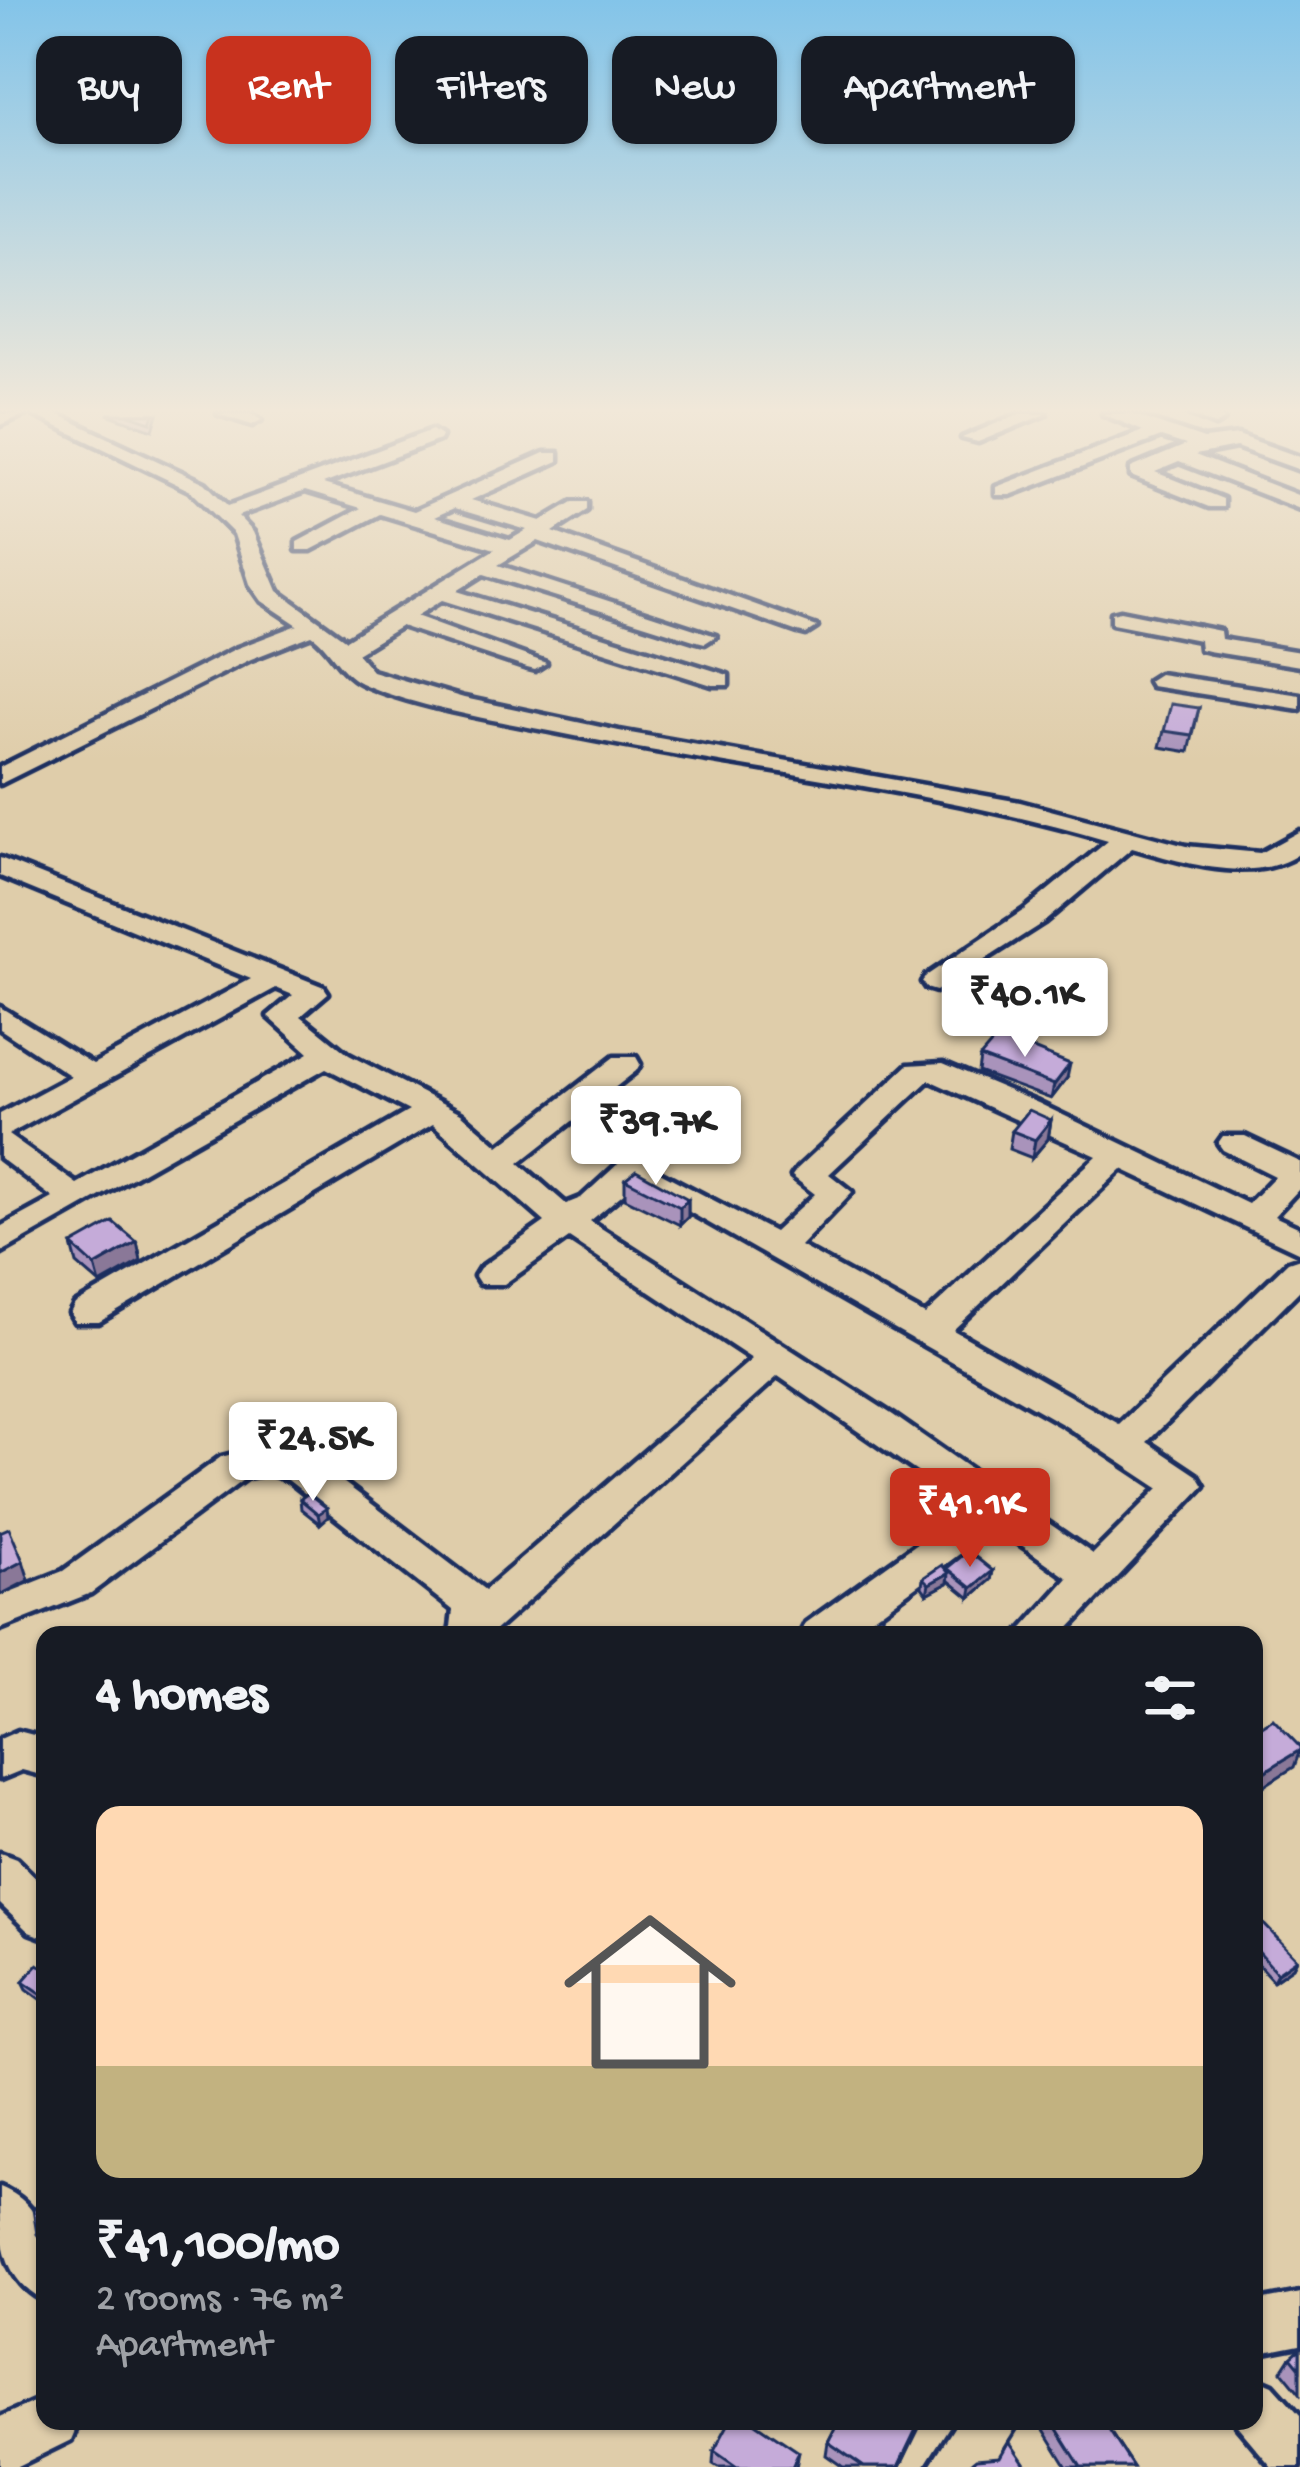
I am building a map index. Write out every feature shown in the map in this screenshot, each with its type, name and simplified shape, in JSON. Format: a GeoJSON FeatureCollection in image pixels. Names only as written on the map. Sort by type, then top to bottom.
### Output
{"type":"FeatureCollection","features":[{"type":"Feature","properties":{"kind":"street"},"geometry":{"type":"LineString","coordinates":[[240,529],[270,596],[334,641],[364,676],[416,693],[1022,810],[1242,861],[1269,860],[1287,853],[1300,839]]}},
{"type":"Feature","properties":{"kind":"street"},"geometry":{"type":"LineString","coordinates":[[304,546],[335,529]]}},
{"type":"Feature","properties":{"kind":"street"},"geometry":{"type":"LineString","coordinates":[[444,529],[510,547]]}},
{"type":"Feature","properties":{"kind":"street"},"geometry":{"type":"LineString","coordinates":[[535,529],[806,627]]}},
{"type":"Feature","properties":{"kind":"street"},"geometry":{"type":"LineString","coordinates":[[340,653],[543,529]]}},
{"type":"Feature","properties":{"kind":"street"},"geometry":{"type":"LineString","coordinates":[[482,567],[705,636]]}},
{"type":"Feature","properties":{"kind":"street"},"geometry":{"type":"LineString","coordinates":[[442,593],[720,680]]}},
{"type":"Feature","properties":{"kind":"street"},"geometry":{"type":"LineString","coordinates":[[400,618],[535,663]]}},
{"type":"Feature","properties":{"kind":"street"},"geometry":{"type":"LineString","coordinates":[[1120,618],[1212,636],[1208,644],[1300,659]]}},
{"type":"Feature","properties":{"kind":"street"},"geometry":{"type":"LineString","coordinates":[[0,777],[243,654],[315,626]]}},
{"type":"Feature","properties":{"kind":"street"},"geometry":{"type":"LineString","coordinates":[[1159,681],[1300,702]]}},
{"type":"Feature","properties":{"kind":"street"},"geometry":{"type":"LineString","coordinates":[[936,982],[1034,916],[1127,838]]}},
{"type":"Feature","properties":{"kind":"street"},"geometry":{"type":"LineString","coordinates":[[0,866],[127,922],[314,993],[283,1016],[328,1054],[450,1120],[563,1219],[777,1357],[1096,1576]]}},
{"type":"Feature","properties":{"kind":"street"},"geometry":{"type":"LineString","coordinates":[[0,1127],[274,977]]}},
{"type":"Feature","properties":{"kind":"street"},"geometry":{"type":"LineString","coordinates":[[0,1016],[93,1077]]}},
{"type":"Feature","properties":{"kind":"street"},"geometry":{"type":"LineString","coordinates":[[0,1242],[328,1054]]}},
{"type":"Feature","properties":{"kind":"street"},"geometry":{"type":"LineString","coordinates":[[498,1163],[625,1064]]}},
{"type":"Feature","properties":{"kind":"street"},"geometry":{"type":"LineString","coordinates":[[777,1250],[836,1192],[808,1176],[919,1072],[932,1070],[1300,1242]]}},
{"type":"Feature","properties":{"kind":"street"},"geometry":{"type":"LineString","coordinates":[[492,1276],[563,1219],[592,1206],[696,1109]]}},
{"type":"Feature","properties":{"kind":"street"},"geometry":{"type":"LineString","coordinates":[[87,1313],[432,1111]]}},
{"type":"Feature","properties":{"kind":"street"},"geometry":{"type":"LineString","coordinates":[[0,1143],[75,1198]]}},
{"type":"Feature","properties":{"kind":"street"},"geometry":{"type":"LineString","coordinates":[[1234,1143],[1296,1173],[1253,1219]]}},
{"type":"Feature","properties":{"kind":"street"},"geometry":{"type":"LineString","coordinates":[[927,1334],[1118,1154]]}},
{"type":"Feature","properties":{"kind":"street"},"geometry":{"type":"LineString","coordinates":[[633,1168],[1121,1445],[1184,1486],[1045,1626]]}},
{"type":"Feature","properties":{"kind":"street"},"geometry":{"type":"LineString","coordinates":[[1121,1445],[1300,1270]]}},
{"type":"Feature","properties":{"kind":"street"},"geometry":{"type":"LineString","coordinates":[[475,1626],[777,1357]]}},
{"type":"Feature","properties":{"kind":"street"},"geometry":{"type":"LineString","coordinates":[[0,1613],[77,1582],[234,1467],[257,1457],[277,1457],[472,1602],[472,1626]]}},
{"type":"Feature","properties":{"kind":"street"},"geometry":{"type":"LineString","coordinates":[[832,1626],[997,1506]]}},
{"type":"Feature","properties":{"kind":"street"},"geometry":{"type":"LineString","coordinates":[[0,1760],[18,1750],[36,1755]]}},
{"type":"Feature","properties":{"kind":"street"},"geometry":{"type":"LineString","coordinates":[[0,1874],[36,1908]]}},
{"type":"Feature","properties":{"kind":"street"},"geometry":{"type":"LineString","coordinates":[[0,2212],[36,2262]]}},
{"type":"Feature","properties":{"kind":"street"},"geometry":{"type":"LineString","coordinates":[[1263,2326],[1300,2319]]}},
{"type":"Feature","properties":{"kind":"street"},"geometry":{"type":"LineString","coordinates":[[1263,2414],[1300,2456]]}},
{"type":"Feature","properties":{"kind":"street"},"geometry":{"type":"LineString","coordinates":[[0,2446],[36,2429]]}},
{"type":"Feature","properties":{"kind":"street"},"geometry":{"type":"LineString","coordinates":[[957,2467],[985,2430]]}},
{"type":"Feature","properties":{"kind":"building"},"geometry":{"type":"Polygon","coordinates":[[[1171,704],[1199,708],[1192,735],[1164,731],[1171,704]]]}},
{"type":"Feature","properties":{"kind":"building"},"geometry":{"type":"Polygon","coordinates":[[[999,1035],[1070,1064],[1054,1085],[980,1057],[999,1035]]]}},
{"type":"Feature","properties":{"kind":"building"},"geometry":{"type":"Polygon","coordinates":[[[1029,1110],[1051,1120],[1035,1140],[1012,1131],[1029,1110]]]}},
{"type":"Feature","properties":{"kind":"building"},"geometry":{"type":"Polygon","coordinates":[[[636,1170],[688,1199],[680,1207],[625,1179],[636,1170]]]}},
{"type":"Feature","properties":{"kind":"building"},"geometry":{"type":"Polygon","coordinates":[[[113,1222],[137,1242],[95,1266],[72,1245],[113,1222]]]}},
{"type":"Feature","properties":{"kind":"building"},"geometry":{"type":"Polygon","coordinates":[[[308,1493],[327,1508],[318,1514],[300,1499],[308,1493]]]}},
{"type":"Feature","properties":{"kind":"building"},"geometry":{"type":"Polygon","coordinates":[[[9,1528],[23,1561],[0,1573],[0,1532],[9,1528]]]}},
{"type":"Feature","properties":{"kind":"building"},"geometry":{"type":"Polygon","coordinates":[[[968,1551],[993,1571],[972,1588],[947,1568],[968,1551]]]}},
{"type":"Feature","properties":{"kind":"building"},"geometry":{"type":"Polygon","coordinates":[[[942,1565],[949,1573],[929,1584],[923,1578],[942,1565]]]}},
{"type":"Feature","properties":{"kind":"building"},"geometry":{"type":"Polygon","coordinates":[[[880,1614],[892,1626],[863,1626],[880,1614]]]}},
{"type":"Feature","properties":{"kind":"building"},"geometry":{"type":"Polygon","coordinates":[[[1273,1719],[1300,1750],[1263,1773],[1263,1725],[1273,1719]]]}},
{"type":"Feature","properties":{"kind":"building"},"geometry":{"type":"Polygon","coordinates":[[[1263,1923],[1297,1959],[1277,1973],[1263,1957],[1263,1923]]]}},
{"type":"Feature","properties":{"kind":"building"},"geometry":{"type":"Polygon","coordinates":[[[36,1966],[36,1990],[23,1981],[36,1966]]]}},
{"type":"Feature","properties":{"kind":"building"},"geometry":{"type":"Polygon","coordinates":[[[725,2430],[766,2430],[799,2452],[792,2467],[737,2467],[714,2451],[725,2430]]]}},
{"type":"Feature","properties":{"kind":"building"},"geometry":{"type":"Polygon","coordinates":[[[834,2430],[916,2430],[898,2467],[864,2467],[828,2442],[834,2430]]]}},
{"type":"Feature","properties":{"kind":"building"},"geometry":{"type":"Polygon","coordinates":[[[1058,2430],[1109,2430],[1133,2467],[1081,2467],[1058,2430]]]}},
{"type":"Feature","properties":{"kind":"building"},"geometry":{"type":"Polygon","coordinates":[[[1009,2441],[1027,2467],[966,2467],[976,2459],[1000,2457],[1009,2441]]]}}]}
